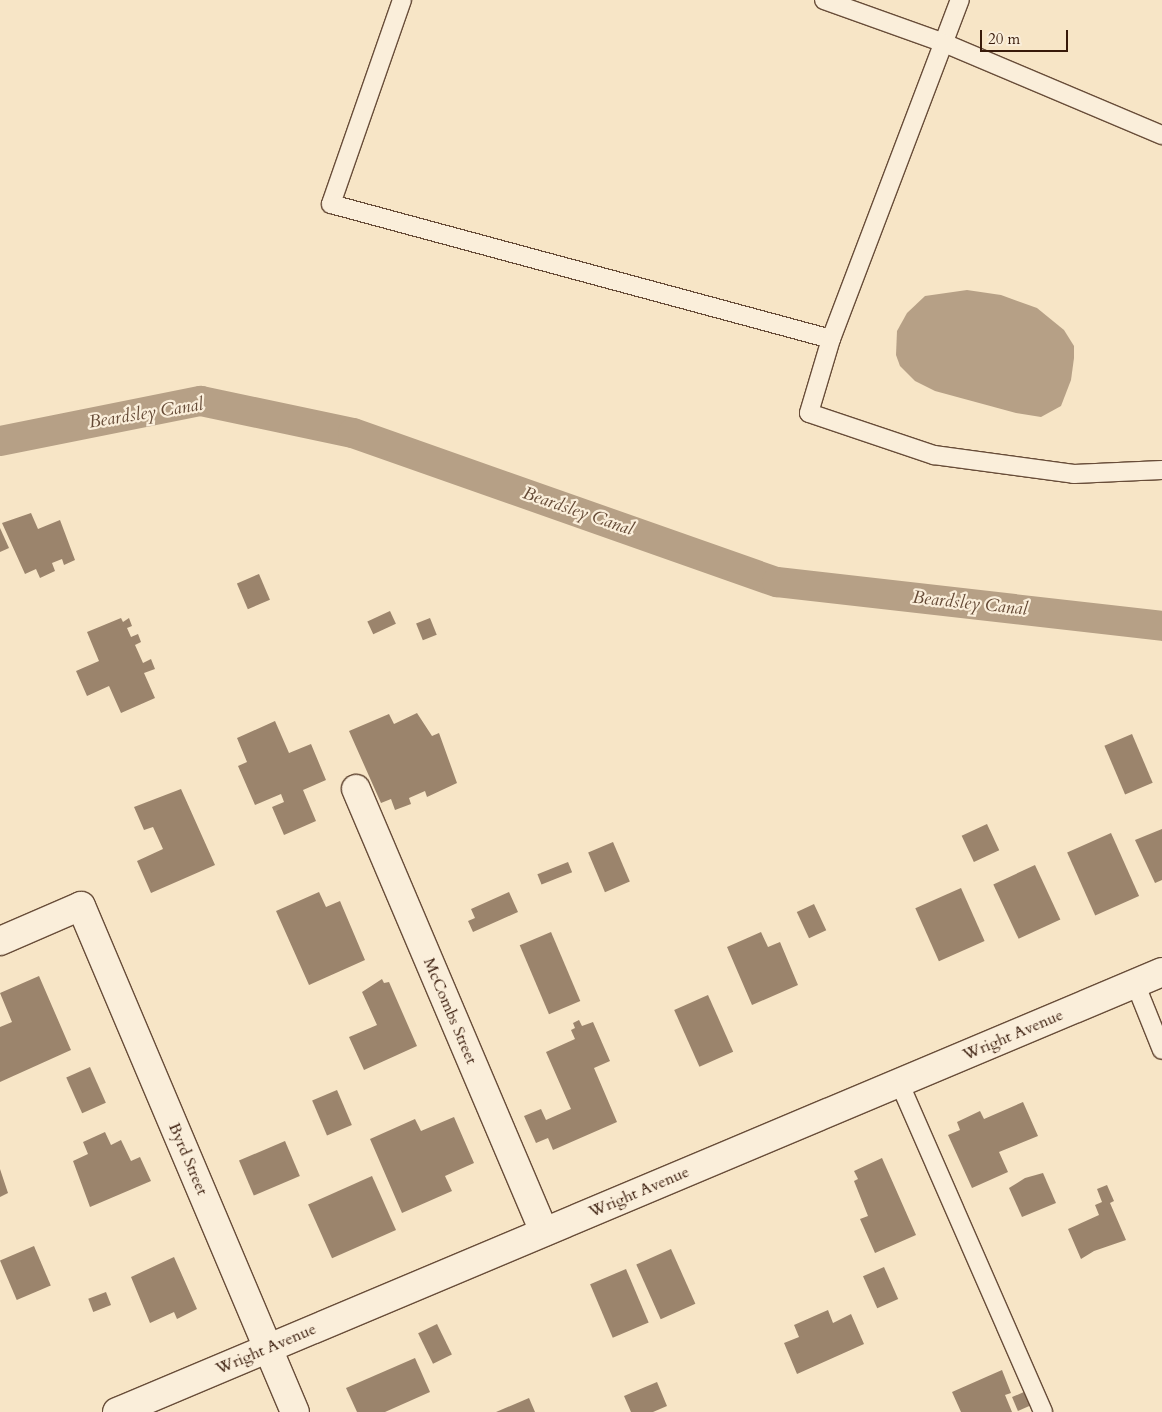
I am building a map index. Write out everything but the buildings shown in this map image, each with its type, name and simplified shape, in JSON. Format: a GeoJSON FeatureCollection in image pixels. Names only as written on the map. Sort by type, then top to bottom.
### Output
{"type":"FeatureCollection","features":[{"type":"Feature","properties":{"kind":"street","name":"McCombs Street"},"geometry":{"type":"LineString","coordinates":[[356,789],[544,1232]]}},
{"type":"Feature","properties":{"kind":"street","name":"Byrd Street"},"geometry":{"type":"LineString","coordinates":[[0,941],[81,906],[295,1412]]}},
{"type":"Feature","properties":{"kind":"street","name":"Wright Avenue"},"geometry":{"type":"LineString","coordinates":[[117,1412],[1162,972]]}},
{"type":"Feature","properties":{"kind":"lane"},"geometry":{"type":"LineString","coordinates":[[402,0],[331,204],[830,339]]}},
{"type":"Feature","properties":{"kind":"lane"},"geometry":{"type":"LineString","coordinates":[[824,0],[944,43],[1162,134]]}},
{"type":"Feature","properties":{"kind":"lane"},"geometry":{"type":"LineString","coordinates":[[960,0],[830,339],[809,413],[934,455],[1074,474],[1162,470]]}},
{"type":"Feature","properties":{"kind":"lane"},"geometry":{"type":"LineString","coordinates":[[1134,983],[1162,1050]]}},
{"type":"Feature","properties":{"kind":"lane"},"geometry":{"type":"LineString","coordinates":[[900,1082],[1043,1412]]}},
{"type":"Feature","properties":{"kind":"shaded area"},"geometry":{"type":"Polygon","coordinates":[[[967,290],[1001,295],[1037,308],[1064,330],[1074,346],[1074,358],[1071,380],[1061,406],[1041,417],[1016,413],[935,391],[915,381],[900,366],[896,355],[897,331],[907,313],[925,296],[967,290]]]}},
{"type":"Feature","properties":{"kind":"waterway","name":"Beardsley Canal"},"geometry":{"type":"LineString","coordinates":[[0,441],[201,401],[353,433],[777,582],[1162,626]]}}]}
